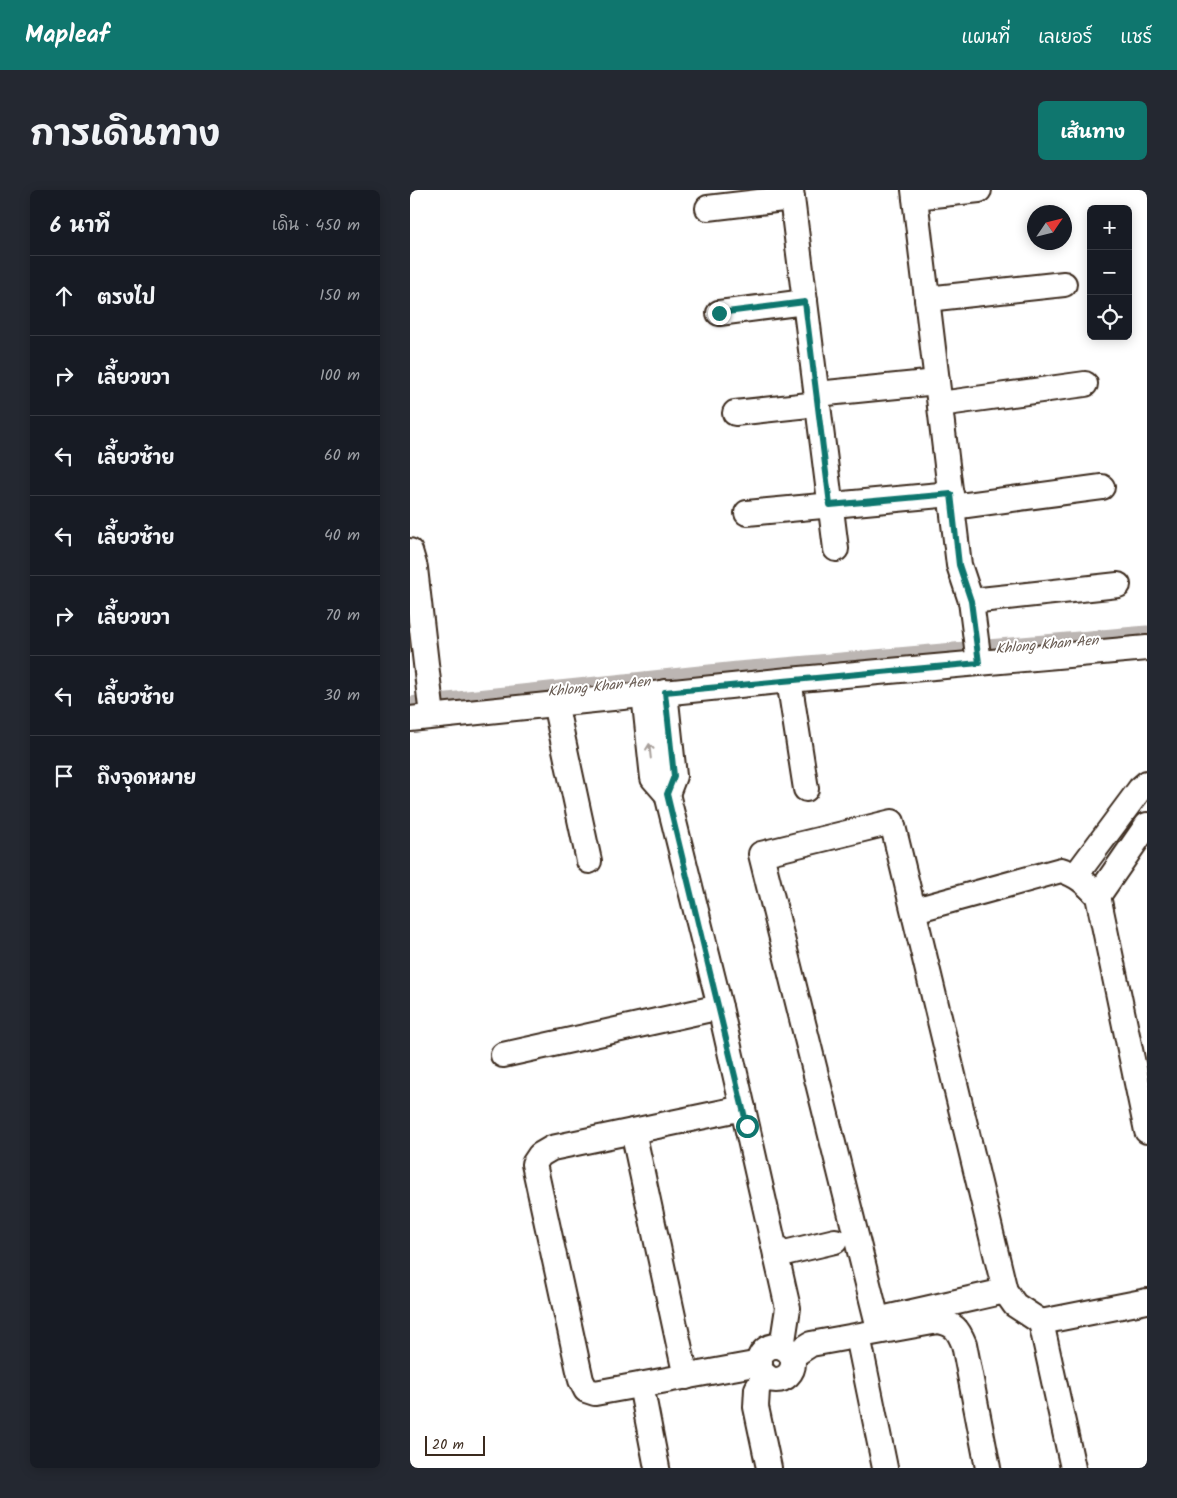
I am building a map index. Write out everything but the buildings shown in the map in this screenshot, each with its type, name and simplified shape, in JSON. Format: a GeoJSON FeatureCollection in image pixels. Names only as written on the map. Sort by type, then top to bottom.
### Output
{"type":"FeatureCollection","features":[{"type":"Feature","properties":{"kind":"street"},"geometry":{"type":"LineString","coordinates":[[978,657],[972,608],[959,565],[914,194],[980,190]]}},
{"type":"Feature","properties":{"kind":"street"},"geometry":{"type":"LineString","coordinates":[[708,208],[792,194],[836,549]]}},
{"type":"Feature","properties":{"kind":"street"},"geometry":{"type":"LineString","coordinates":[[927,299],[1064,284]]}},
{"type":"Feature","properties":{"kind":"street"},"geometry":{"type":"LineString","coordinates":[[719,313],[805,302]]}},
{"type":"Feature","properties":{"kind":"street"},"geometry":{"type":"LineString","coordinates":[[735,413],[817,399],[1085,384]]}},
{"type":"Feature","properties":{"kind":"street"},"geometry":{"type":"LineString","coordinates":[[746,513],[830,505],[952,501],[1102,487]]}},
{"type":"Feature","properties":{"kind":"street"},"geometry":{"type":"LineString","coordinates":[[410,551],[415,568],[426,665],[424,715],[789,680],[978,657],[1147,648]]}},
{"type":"Feature","properties":{"kind":"street"},"geometry":{"type":"LineString","coordinates":[[972,608],[1118,584]]}},
{"type":"Feature","properties":{"kind":"street"},"geometry":{"type":"LineString","coordinates":[[789,680],[806,789]]}},
{"type":"Feature","properties":{"kind":"street"},"geometry":{"type":"LineString","coordinates":[[655,693],[653,778],[667,794],[720,1008],[788,1308],[787,1352]]}},
{"type":"Feature","properties":{"kind":"street"},"geometry":{"type":"LineString","coordinates":[[555,703],[589,861]]}},
{"type":"Feature","properties":{"kind":"street"},"geometry":{"type":"LineString","coordinates":[[1076,875],[1147,783]]}},
{"type":"Feature","properties":{"kind":"street"},"geometry":{"type":"LineString","coordinates":[[1005,1291],[877,1320],[761,854],[892,822],[1005,1291],[1015,1305],[1041,1322],[1147,1301]]}},
{"type":"Feature","properties":{"kind":"street"},"geometry":{"type":"LineString","coordinates":[[1098,896],[1147,825]]}},
{"type":"Feature","properties":{"kind":"street"},"geometry":{"type":"LineString","coordinates":[[914,910],[1061,870],[1076,875],[1098,896],[1147,1132]]}},
{"type":"Feature","properties":{"kind":"street"},"geometry":{"type":"LineString","coordinates":[[503,1055],[720,1008]]}},
{"type":"Feature","properties":{"kind":"street"},"geometry":{"type":"LineString","coordinates":[[743,1108],[552,1148],[540,1155],[534,1164],[581,1380],[586,1390],[595,1393],[686,1377],[762,1369]]}},
{"type":"Feature","properties":{"kind":"street"},"geometry":{"type":"LineString","coordinates":[[633,1131],[686,1377]]}},
{"type":"Feature","properties":{"kind":"street"},"geometry":{"type":"LineString","coordinates":[[776,1255],[835,1241]]}},
{"type":"Feature","properties":{"kind":"street"},"geometry":{"type":"LineString","coordinates":[[769,1468],[756,1407],[757,1389],[764,1351],[770,1347],[787,1352],[811,1344],[938,1321],[950,1323],[959,1331],[964,1344],[988,1468]]}},
{"type":"Feature","properties":{"kind":"street"},"geometry":{"type":"LineString","coordinates":[[1041,1322],[1073,1468]]}},
{"type":"Feature","properties":{"kind":"street"},"geometry":{"type":"LineString","coordinates":[[858,1336],[884,1468]]}},
{"type":"Feature","properties":{"kind":"street"},"geometry":{"type":"LineString","coordinates":[[641,1385],[657,1468]]}},
{"type":"Feature","properties":{"kind":"waterway","name":"Khlong Khan Aen"},"geometry":{"type":"LineString","coordinates":[[410,707],[738,672],[1147,636]]}},
{"type":"Feature","properties":{"kind":"route"},"geometry":{"type":"LineString","coordinates":[[719,313],[805,302],[830,505],[951,494],[959,565],[971,601],[979,663],[665,692],[674,776],[667,794],[747,1126]]}}]}
